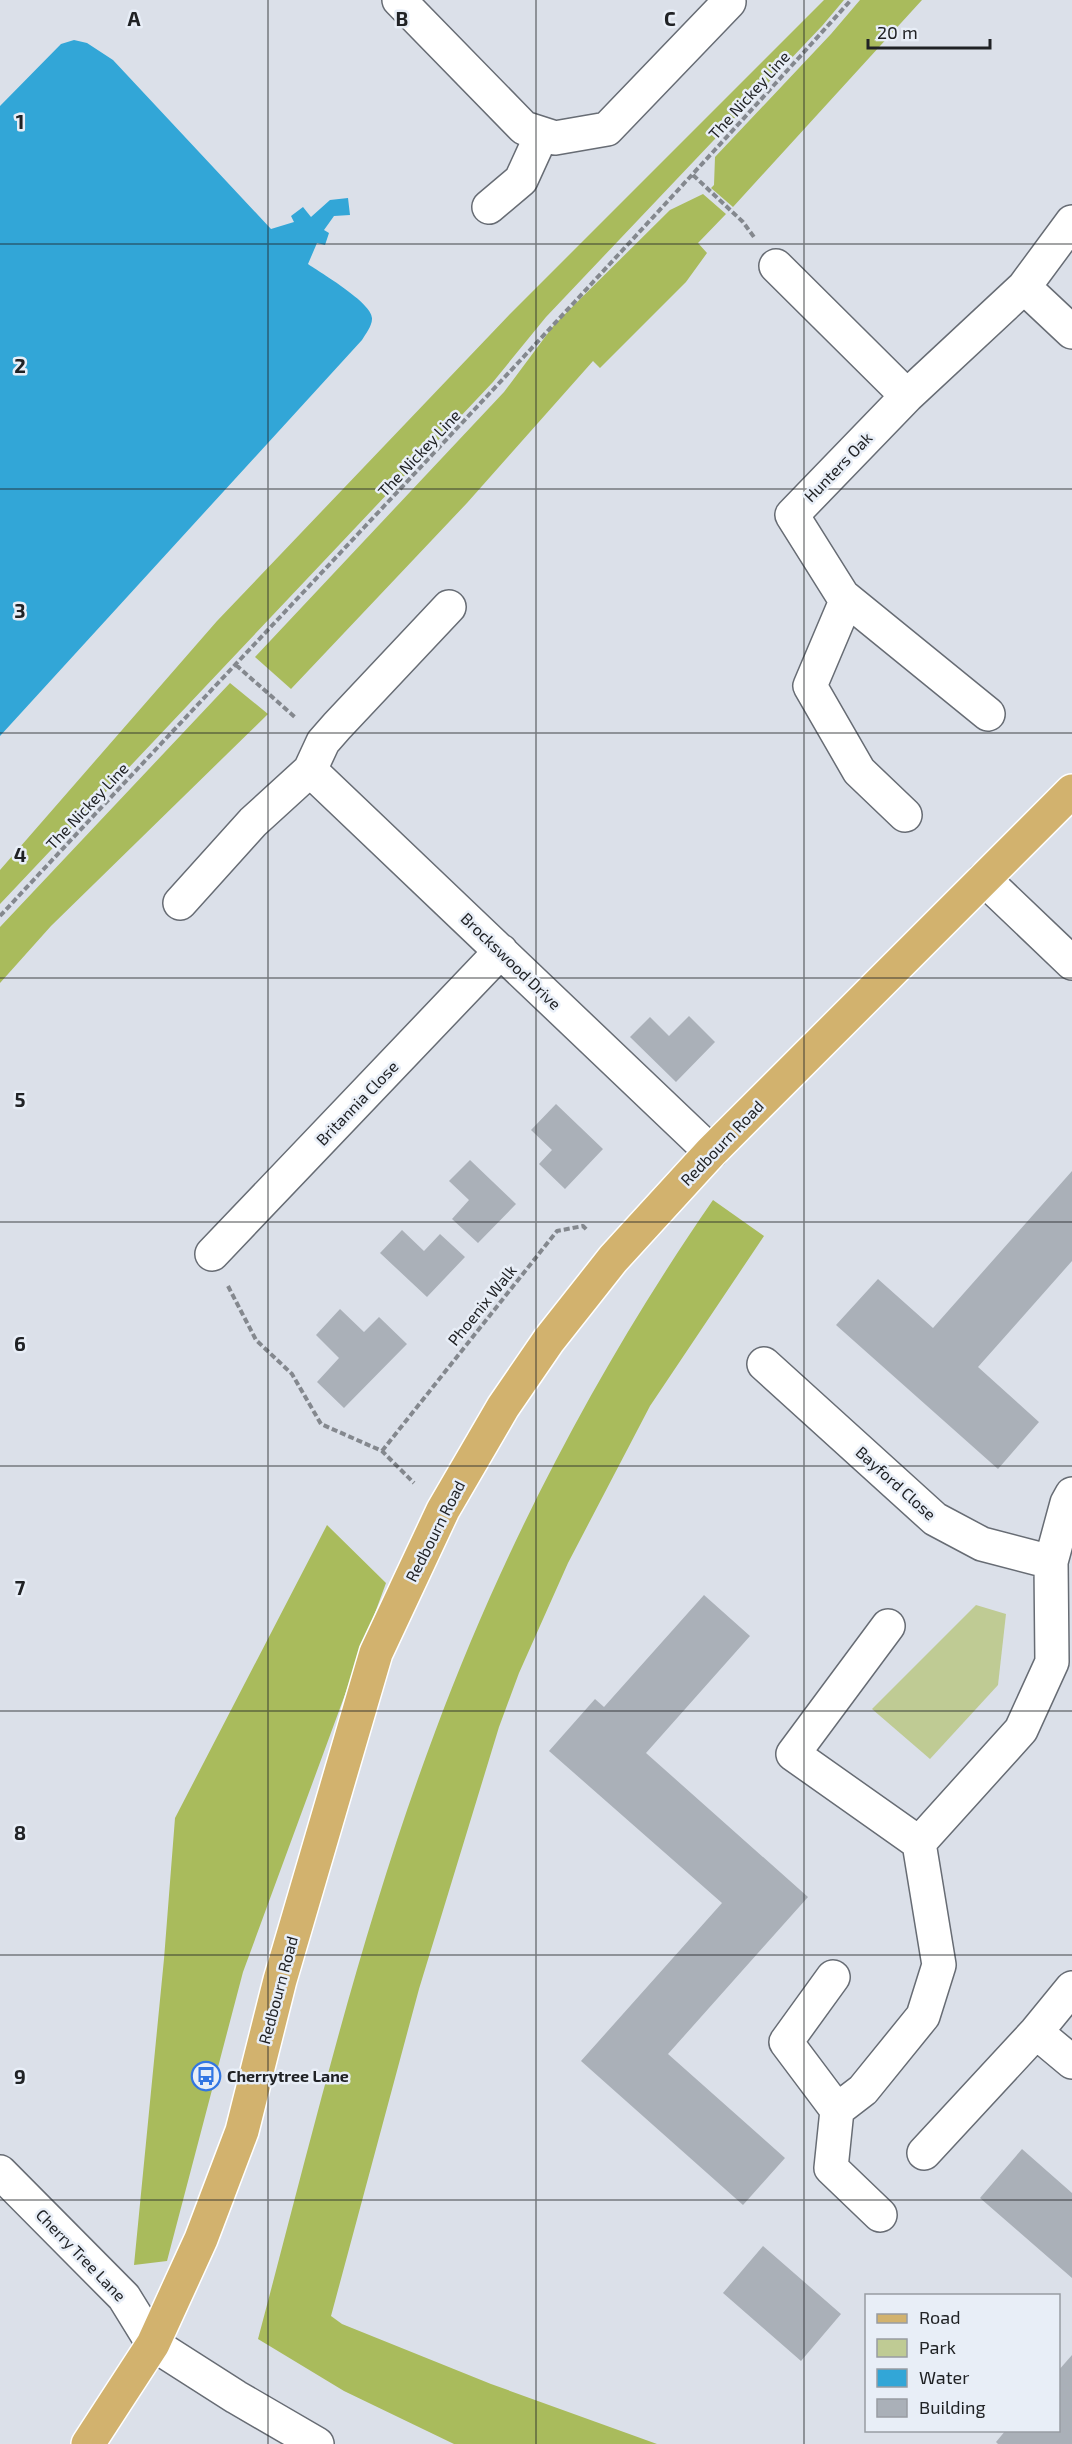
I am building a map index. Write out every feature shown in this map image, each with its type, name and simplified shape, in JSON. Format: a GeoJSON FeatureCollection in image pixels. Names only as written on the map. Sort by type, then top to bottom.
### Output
{"type":"FeatureCollection","features":[{"type":"Feature","properties":{"kind":"main road","name":"Redbourn Road"},"geometry":{"type":"LineString","coordinates":[[88,2444],[153,2344],[201,2239],[242,2131],[280,1980],[376,1653],[443,1510],[516,1388],[549,1340],[614,1259],[711,1152],[1072,791]]}},
{"type":"Feature","properties":{"kind":"street"},"geometry":{"type":"LineString","coordinates":[[399,0],[524,128],[555,138],[607,129],[729,2]]}},
{"type":"Feature","properties":{"kind":"street"},"geometry":{"type":"LineString","coordinates":[[489,207],[521,180],[542,134]]}},
{"type":"Feature","properties":{"kind":"street","name":"Hunters Oak"},"geometry":{"type":"LineString","coordinates":[[843,596],[792,515],[907,396],[1024,287],[1072,222]]}},
{"type":"Feature","properties":{"kind":"street"},"geometry":{"type":"LineString","coordinates":[[776,266],[907,396]]}},
{"type":"Feature","properties":{"kind":"street"},"geometry":{"type":"LineString","coordinates":[[1024,287],[1072,332]]}},
{"type":"Feature","properties":{"kind":"street"},"geometry":{"type":"LineString","coordinates":[[843,596],[988,714]]}},
{"type":"Feature","properties":{"kind":"street"},"geometry":{"type":"LineString","coordinates":[[843,596],[846,601],[810,686],[859,771],[905,815]]}},
{"type":"Feature","properties":{"kind":"street"},"geometry":{"type":"LineString","coordinates":[[180,903],[449,606]]}},
{"type":"Feature","properties":{"kind":"street","name":"Brockswood Drive"},"geometry":{"type":"LineString","coordinates":[[324,746],[501,951],[711,1152]]}},
{"type":"Feature","properties":{"kind":"street"},"geometry":{"type":"LineString","coordinates":[[984,879],[1072,963]]}},
{"type":"Feature","properties":{"kind":"street","name":"Britannia Close"},"geometry":{"type":"LineString","coordinates":[[212,1254],[501,951]]}},
{"type":"Feature","properties":{"kind":"street","name":"Bayford Close"},"geometry":{"type":"LineString","coordinates":[[764,1364],[935,1519],[982,1544],[1051,1562]]}},
{"type":"Feature","properties":{"kind":"street"},"geometry":{"type":"LineString","coordinates":[[919,1843],[1022,1730],[1062,1668],[1051,1562],[1067,1503],[1072,1494]]}},
{"type":"Feature","properties":{"kind":"street"},"geometry":{"type":"LineString","coordinates":[[837,2110],[863,2090],[923,2016],[939,1965],[919,1843],[793,1754],[888,1626]]}},
{"type":"Feature","properties":{"kind":"street"},"geometry":{"type":"LineString","coordinates":[[833,1977],[786,2042],[837,2110],[831,2168],[880,2215]]}},
{"type":"Feature","properties":{"kind":"street"},"geometry":{"type":"LineString","coordinates":[[924,2153],[1036,2032],[1072,1988]]}},
{"type":"Feature","properties":{"kind":"street"},"geometry":{"type":"LineString","coordinates":[[1036,2032],[1072,2062]]}},
{"type":"Feature","properties":{"kind":"street","name":"Cherry Tree Lane"},"geometry":{"type":"LineString","coordinates":[[0,2172],[124,2297],[153,2344]]}},
{"type":"Feature","properties":{"kind":"street"},"geometry":{"type":"LineString","coordinates":[[153,2344],[236,2397],[317,2444]]}},
{"type":"Feature","properties":{"kind":"path","name":"The Nickey Line"},"geometry":{"type":"LineString","coordinates":[[0,916],[693,175],[851,0]]}},
{"type":"Feature","properties":{"kind":"path"},"geometry":{"type":"LineString","coordinates":[[693,175],[743,222],[776,266]]}},
{"type":"Feature","properties":{"kind":"path"},"geometry":{"type":"LineString","coordinates":[[236,665],[324,746]]}},
{"type":"Feature","properties":{"kind":"path","name":"Phoenix Walk"},"geometry":{"type":"LineString","coordinates":[[382,1451],[557,1231],[583,1226],[614,1259]]}},
{"type":"Feature","properties":{"kind":"path"},"geometry":{"type":"LineString","coordinates":[[212,1254],[256,1340],[292,1374],[321,1424],[382,1451],[443,1510]]}},
{"type":"Feature","properties":{"kind":"green space"},"geometry":{"type":"Polygon","coordinates":[[[824,0],[844,0],[546,317],[493,382],[0,904],[0,870],[217,621],[510,314],[824,0]]]}},
{"type":"Feature","properties":{"kind":"green space"},"geometry":{"type":"Polygon","coordinates":[[[860,0],[922,0],[733,207],[711,188],[714,185],[715,157],[860,0]]]}},
{"type":"Feature","properties":{"kind":"green space"},"geometry":{"type":"Polygon","coordinates":[[[703,194],[726,214],[698,243],[707,253],[686,282],[600,368],[593,361],[467,503],[291,689],[255,657],[504,392],[554,325],[670,210],[703,194]]]}},
{"type":"Feature","properties":{"kind":"green space"},"geometry":{"type":"Polygon","coordinates":[[[230,683],[268,714],[51,926],[0,983],[0,927],[230,683]]]}},
{"type":"Feature","properties":{"kind":"green space"},"geometry":{"type":"Polygon","coordinates":[[[713,1200],[764,1236],[650,1406],[568,1563],[519,1673],[499,1727],[419,1989],[331,2316],[342,2324],[491,2384],[657,2444],[454,2444],[344,2391],[258,2339],[361,1957],[408,1806],[462,1662],[524,1525],[593,1391],[631,1326],[713,1200]]]}},
{"type":"Feature","properties":{"kind":"green space"},"geometry":{"type":"Polygon","coordinates":[[[327,1525],[386,1583],[243,1972],[167,2261],[134,2265],[164,1959],[175,1818],[327,1525]]]}},
{"type":"Feature","properties":{"kind":"green space"},"geometry":{"type":"Polygon","coordinates":[[[976,1605],[1006,1614],[998,1685],[930,1759],[872,1709],[976,1605]]]}},
{"type":"Feature","properties":{"kind":"water"},"geometry":{"type":"Polygon","coordinates":[[[74,40],[87,43],[113,60],[271,229],[294,222],[291,216],[303,207],[311,217],[330,200],[348,198],[350,215],[334,216],[324,230],[329,233],[325,245],[317,243],[308,264],[356,297],[365,305],[372,319],[362,340],[0,736],[0,106],[61,44],[74,40]]]}},
{"type":"Feature","properties":{"kind":"building"},"geometry":{"type":"Polygon","coordinates":[[[689,1016],[715,1042],[676,1082],[630,1037],[650,1017],[669,1036],[689,1016]]]}},
{"type":"Feature","properties":{"kind":"building"},"geometry":{"type":"Polygon","coordinates":[[[556,1104],[603,1149],[565,1189],[539,1164],[552,1150],[531,1130],[556,1104]]]}},
{"type":"Feature","properties":{"kind":"building"},"geometry":{"type":"Polygon","coordinates":[[[470,1160],[516,1204],[478,1243],[452,1219],[469,1200],[449,1181],[470,1160]]]}},
{"type":"Feature","properties":{"kind":"building"},"geometry":{"type":"Polygon","coordinates":[[[1072,1171],[1072,1261],[978,1367],[1039,1422],[998,1469],[836,1325],[878,1279],[933,1328],[1072,1171]]]}},
{"type":"Feature","properties":{"kind":"building"},"geometry":{"type":"Polygon","coordinates":[[[402,1230],[424,1251],[440,1234],[465,1257],[427,1297],[380,1253],[402,1230]]]}},
{"type":"Feature","properties":{"kind":"building"},"geometry":{"type":"Polygon","coordinates":[[[340,1309],[364,1332],[379,1317],[407,1344],[344,1408],[317,1382],[339,1358],[316,1335],[340,1309]]]}},
{"type":"Feature","properties":{"kind":"building"},"geometry":{"type":"Polygon","coordinates":[[[704,1595],[750,1636],[646,1753],[808,1897],[668,2054],[785,2158],[743,2205],[581,2061],[722,1903],[549,1751],[595,1699],[604,1707],[704,1595]]]}},
{"type":"Feature","properties":{"kind":"building"},"geometry":{"type":"Polygon","coordinates":[[[1022,2149],[1072,2193],[1072,2278],[980,2198],[1022,2149]]]}},
{"type":"Feature","properties":{"kind":"building"},"geometry":{"type":"Polygon","coordinates":[[[763,2246],[841,2314],[801,2361],[723,2293],[763,2246]]]}},
{"type":"Feature","properties":{"kind":"building"},"geometry":{"type":"Polygon","coordinates":[[[1072,2355],[1072,2444],[998,2444],[996,2442],[1004,2432],[1060,2432],[1060,2369],[1072,2355]]]}},
{"type":"Feature","properties":{"kind":"place","name":"Cherrytree Lane"},"geometry":{"type":"Point","coordinates":[206,2076]}}]}
